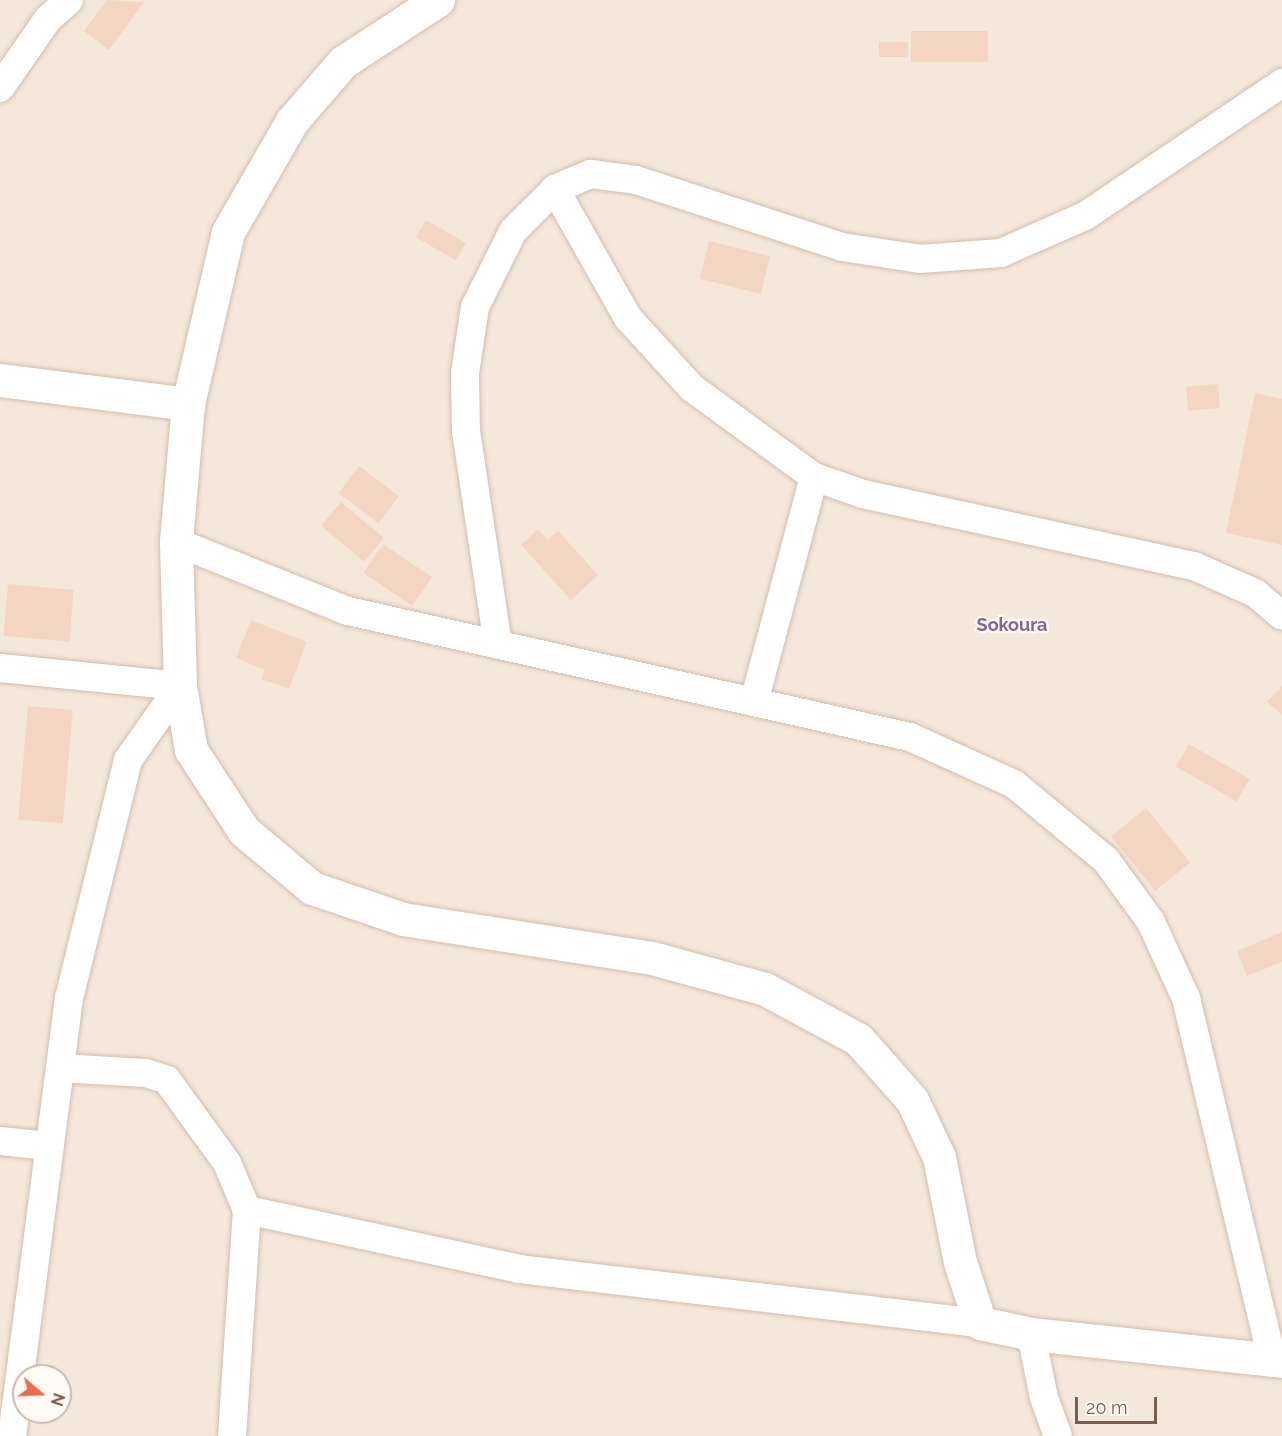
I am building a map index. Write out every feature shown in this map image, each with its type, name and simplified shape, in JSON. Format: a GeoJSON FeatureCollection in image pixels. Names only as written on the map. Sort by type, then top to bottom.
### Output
{"type":"FeatureCollection","features":[{"type":"Feature","properties":{"kind":"street"},"geometry":{"type":"LineString","coordinates":[[0,88],[48,19],[69,0]]}},
{"type":"Feature","properties":{"kind":"street"},"geometry":{"type":"LineString","coordinates":[[438,0],[343,62],[292,121],[228,232],[188,404],[176,542],[180,686],[191,750],[244,831],[312,888],[403,919],[652,958],[765,989],[858,1039],[912,1100],[939,1157],[960,1262],[981,1323]]}},
{"type":"Feature","properties":{"kind":"street"},"geometry":{"type":"LineString","coordinates":[[498,645],[466,432],[465,373],[475,307],[513,231],[555,189],[591,174],[636,180],[843,247],[920,259],[1001,253],[1085,216],[1282,83]]}},
{"type":"Feature","properties":{"kind":"street"},"geometry":{"type":"LineString","coordinates":[[555,189],[628,318],[692,388],[814,477],[863,495],[1194,566],[1255,593],[1282,616]]}},
{"type":"Feature","properties":{"kind":"street"},"geometry":{"type":"LineString","coordinates":[[0,380],[188,404]]}},
{"type":"Feature","properties":{"kind":"street"},"geometry":{"type":"LineString","coordinates":[[754,702],[814,477]]}},
{"type":"Feature","properties":{"kind":"street"},"geometry":{"type":"LineString","coordinates":[[176,542],[348,610],[910,737],[1014,784],[1106,860],[1151,922],[1186,998],[1277,1361],[1031,1334],[981,1323],[519,1269],[247,1210]]}},
{"type":"Feature","properties":{"kind":"street"},"geometry":{"type":"LineString","coordinates":[[0,669],[180,686]]}},
{"type":"Feature","properties":{"kind":"street"},"geometry":{"type":"LineString","coordinates":[[12,1436],[10,1372],[49,1146],[69,998],[128,760],[180,686]]}},
{"type":"Feature","properties":{"kind":"street"},"geometry":{"type":"LineString","coordinates":[[60,1068],[146,1073],[167,1080],[227,1163],[247,1210],[232,1436]]}},
{"type":"Feature","properties":{"kind":"street"},"geometry":{"type":"LineString","coordinates":[[0,1141],[49,1146]]}},
{"type":"Feature","properties":{"kind":"street"},"geometry":{"type":"LineString","coordinates":[[1031,1334],[1044,1398],[1058,1436]]}},
{"type":"Feature","properties":{"kind":"shaded area"},"geometry":{"type":"Polygon","coordinates":[[[0,0],[1282,0],[1282,1436],[0,1436],[0,0]]]}},
{"type":"Feature","properties":{"kind":"building"},"geometry":{"type":"Polygon","coordinates":[[[107,0],[144,2],[109,50],[84,31],[107,0]]]}},
{"type":"Feature","properties":{"kind":"building"},"geometry":{"type":"Polygon","coordinates":[[[911,31],[988,31],[988,62],[911,62],[911,31]]]}},
{"type":"Feature","properties":{"kind":"building"},"geometry":{"type":"Polygon","coordinates":[[[879,42],[908,42],[908,57],[879,57],[879,42]]]}},
{"type":"Feature","properties":{"kind":"building"},"geometry":{"type":"Polygon","coordinates":[[[426,220],[466,243],[456,260],[416,237],[426,220]]]}},
{"type":"Feature","properties":{"kind":"building"},"geometry":{"type":"Polygon","coordinates":[[[709,241],[770,256],[761,294],[700,279],[709,241]]]}},
{"type":"Feature","properties":{"kind":"building"},"geometry":{"type":"Polygon","coordinates":[[[1218,384],[1220,408],[1188,411],[1186,387],[1218,384]]]}},
{"type":"Feature","properties":{"kind":"building"},"geometry":{"type":"Polygon","coordinates":[[[1255,393],[1282,399],[1282,545],[1226,533],[1255,393]]]}},
{"type":"Feature","properties":{"kind":"building"},"geometry":{"type":"Polygon","coordinates":[[[359,466],[399,496],[378,523],[339,493],[359,466]]]}},
{"type":"Feature","properties":{"kind":"building"},"geometry":{"type":"Polygon","coordinates":[[[341,502],[384,538],[364,562],[321,526],[341,502]]]}},
{"type":"Feature","properties":{"kind":"building"},"geometry":{"type":"Polygon","coordinates":[[[538,529],[548,540],[558,531],[598,575],[571,600],[521,545],[538,529]]]}},
{"type":"Feature","properties":{"kind":"building"},"geometry":{"type":"Polygon","coordinates":[[[383,544],[432,577],[412,606],[363,573],[383,544]]]}},
{"type":"Feature","properties":{"kind":"building"},"geometry":{"type":"Polygon","coordinates":[[[8,584],[74,590],[69,642],[3,636],[8,584]]]}},
{"type":"Feature","properties":{"kind":"building"},"geometry":{"type":"Polygon","coordinates":[[[251,620],[307,642],[289,689],[261,679],[265,670],[236,658],[251,620]]]}},
{"type":"Feature","properties":{"kind":"building"},"geometry":{"type":"Polygon","coordinates":[[[1282,686],[1282,715],[1267,702],[1282,686]]]}},
{"type":"Feature","properties":{"kind":"building"},"geometry":{"type":"Polygon","coordinates":[[[28,706],[73,710],[63,823],[18,820],[28,706]]]}},
{"type":"Feature","properties":{"kind":"building"},"geometry":{"type":"Polygon","coordinates":[[[1189,744],[1250,779],[1237,802],[1176,767],[1189,744]]]}},
{"type":"Feature","properties":{"kind":"building"},"geometry":{"type":"Polygon","coordinates":[[[1146,808],[1190,862],[1155,891],[1111,836],[1146,808]]]}},
{"type":"Feature","properties":{"kind":"building"},"geometry":{"type":"Polygon","coordinates":[[[1282,932],[1282,962],[1247,976],[1237,951],[1282,932]]]}},
{"type":"Feature","properties":{"kind":"district","name":"Sokoura"},"geometry":{"type":"Point","coordinates":[1012,625]}}]}
